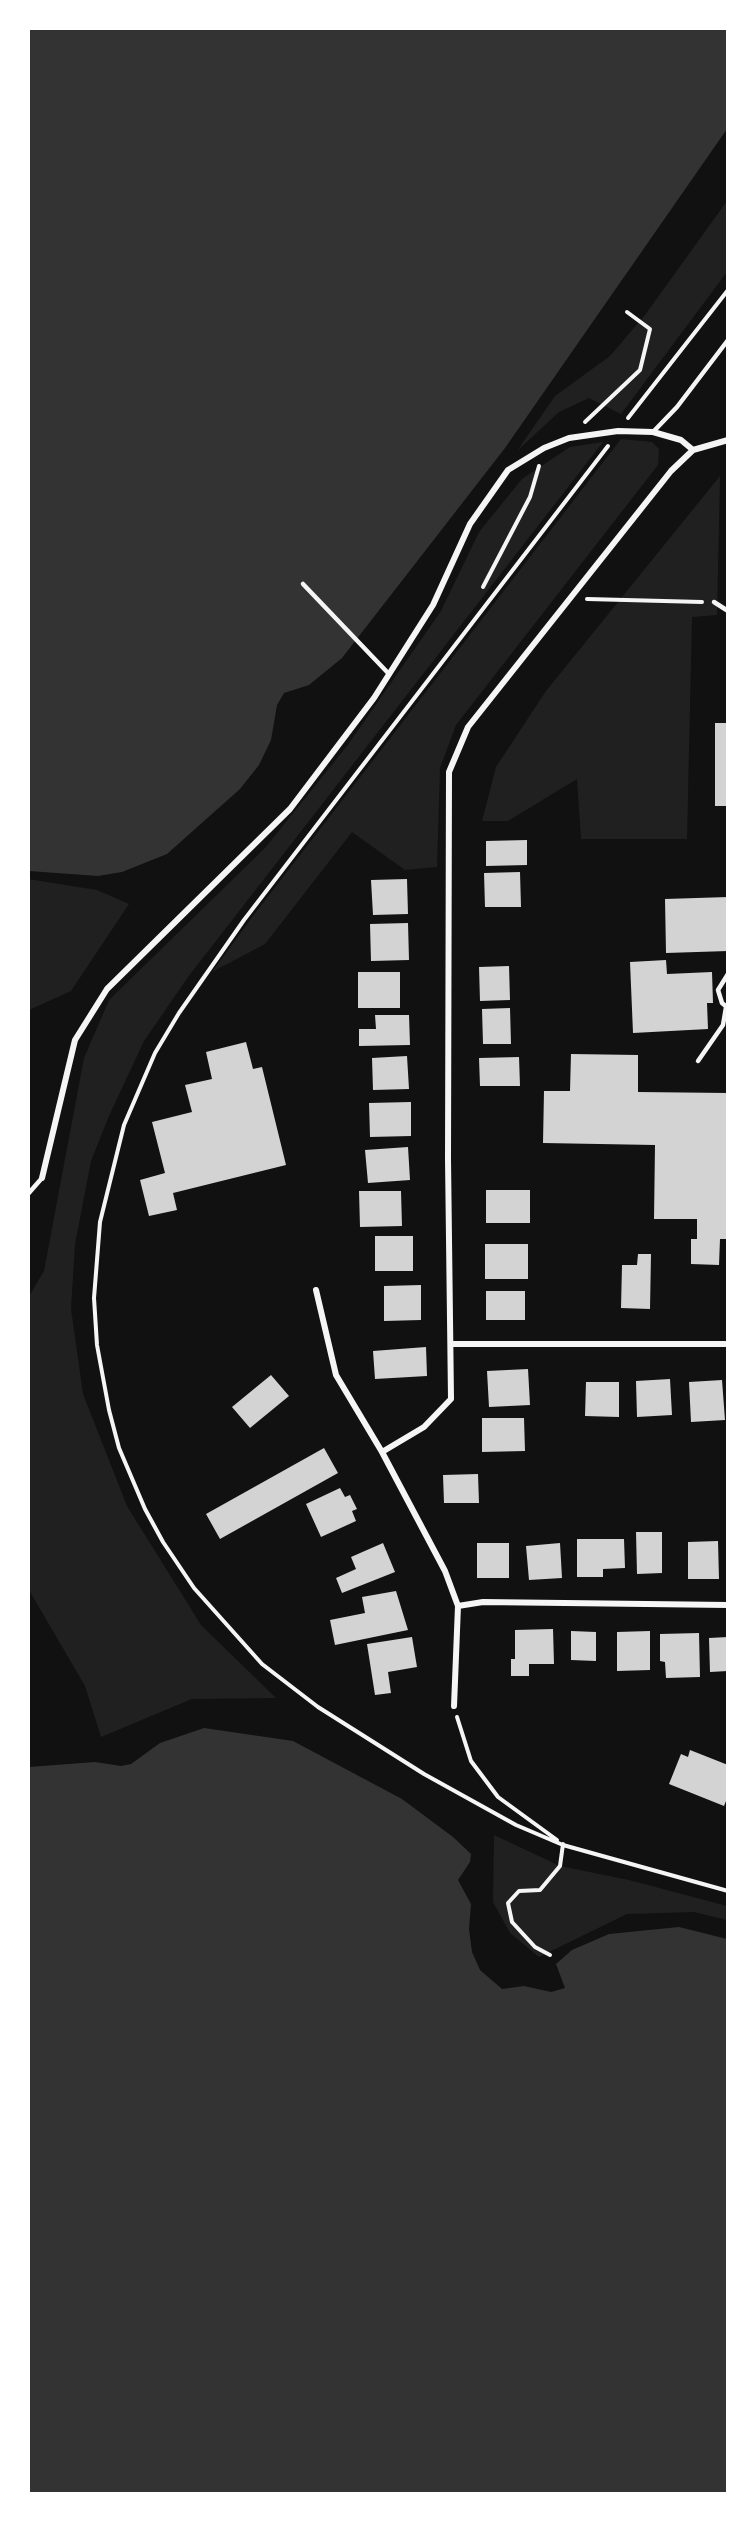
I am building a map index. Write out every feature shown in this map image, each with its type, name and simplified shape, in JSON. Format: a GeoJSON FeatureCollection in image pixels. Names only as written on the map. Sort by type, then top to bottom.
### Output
{"type":"FeatureCollection","features":[{"type":"Feature","properties":{"kind":"street"},"geometry":{"type":"LineString","coordinates":[[42,1178],[75,1040],[107,989],[290,809],[389,674],[433,605],[470,524],[508,470],[544,448],[569,438],[618,431],[653,432],[681,440],[693,450]]}},
{"type":"Feature","properties":{"kind":"street"},"geometry":{"type":"LineString","coordinates":[[382,1452],[424,1427],[452,1399],[448,1124],[449,772],[468,727],[671,471],[693,450],[728,440]]}},
{"type":"Feature","properties":{"kind":"street"},"geometry":{"type":"LineString","coordinates":[[316,1290],[336,1375],[382,1452],[445,1571],[458,1606],[454,1706]]}},
{"type":"Feature","properties":{"kind":"street"},"geometry":{"type":"LineString","coordinates":[[451,1344],[728,1344]]}},
{"type":"Feature","properties":{"kind":"street"},"geometry":{"type":"LineString","coordinates":[[458,1606],[483,1602],[728,1605]]}},
{"type":"Feature","properties":{"kind":"lane"},"geometry":{"type":"LineString","coordinates":[[653,432],[677,407],[728,340]]}},
{"type":"Feature","properties":{"kind":"lane"},"geometry":{"type":"LineString","coordinates":[[303,584],[389,674]]}},
{"type":"Feature","properties":{"kind":"lane"},"geometry":{"type":"LineString","coordinates":[[714,602],[728,611]]}},
{"type":"Feature","properties":{"kind":"lane"},"geometry":{"type":"LineString","coordinates":[[698,1061],[723,1025],[727,1008],[718,990],[728,974]]}},
{"type":"Feature","properties":{"kind":"lane"},"geometry":{"type":"LineString","coordinates":[[28,1194],[42,1178]]}},
{"type":"Feature","properties":{"kind":"path"},"geometry":{"type":"LineString","coordinates":[[728,290],[244,920],[173,1023],[139,1086],[115,1156],[100,1222],[94,1298],[103,1382],[126,1467],[163,1542],[209,1605],[262,1664],[318,1707],[424,1774],[516,1825],[564,1845],[728,1891]]}},
{"type":"Feature","properties":{"kind":"path"},"geometry":{"type":"LineString","coordinates":[[569,438],[640,370],[650,329],[627,312]]}},
{"type":"Feature","properties":{"kind":"path"},"geometry":{"type":"LineString","coordinates":[[483,587],[530,497],[544,448]]}},
{"type":"Feature","properties":{"kind":"path"},"geometry":{"type":"LineString","coordinates":[[571,598],[714,602]]}},
{"type":"Feature","properties":{"kind":"path"},"geometry":{"type":"LineString","coordinates":[[454,1706],[471,1761],[498,1797],[564,1845]]}},
{"type":"Feature","properties":{"kind":"path"},"geometry":{"type":"LineString","coordinates":[[550,1955],[535,1947],[512,1922],[508,1903],[519,1891],[540,1890],[560,1866],[564,1845]]}},
{"type":"Feature","properties":{"kind":"shaded area"},"geometry":{"type":"Polygon","coordinates":[[[28,29],[727,29],[727,129],[505,448],[342,658],[309,685],[284,693],[277,705],[271,740],[259,765],[240,789],[167,854],[122,872],[98,876],[29,871],[28,29]]]}},
{"type":"Feature","properties":{"kind":"shaded area"},"geometry":{"type":"Polygon","coordinates":[[[727,201],[727,272],[621,414],[589,398],[559,412],[517,451],[555,396],[610,356],[645,315],[727,201]]]}},
{"type":"Feature","properties":{"kind":"shaded area"},"geometry":{"type":"Polygon","coordinates":[[[621,439],[652,442],[659,449],[658,465],[456,725],[440,768],[437,867],[405,870],[352,832],[265,944],[212,972],[253,916],[621,439]]]}},
{"type":"Feature","properties":{"kind":"shaded area"},"geometry":{"type":"Polygon","coordinates":[[[603,442],[188,977],[144,1041],[91,1161],[75,1244],[71,1309],[83,1394],[127,1506],[201,1625],[276,1698],[192,1699],[101,1737],[85,1686],[29,1590],[28,1298],[44,1271],[84,1058],[109,1000],[265,848],[347,746],[441,611],[479,532],[522,479],[570,447],[603,442]]]}},
{"type":"Feature","properties":{"kind":"shaded area"},"geometry":{"type":"Polygon","coordinates":[[[720,476],[717,615],[692,617],[687,839],[581,839],[577,779],[508,821],[482,821],[496,767],[546,691],[720,476]]]}},
{"type":"Feature","properties":{"kind":"shaded area"},"geometry":{"type":"Polygon","coordinates":[[[28,879],[97,890],[129,904],[71,991],[29,1010],[28,879]]]}},
{"type":"Feature","properties":{"kind":"shaded area"},"geometry":{"type":"Polygon","coordinates":[[[204,1728],[293,1741],[402,1799],[453,1837],[471,1854],[470,1862],[458,1880],[471,1904],[469,1929],[472,1952],[480,1970],[502,1989],[524,1986],[551,1992],[565,1988],[556,1964],[572,1950],[609,1934],[679,1927],[727,1939],[727,2493],[29,2493],[29,1767],[95,1762],[121,1766],[131,1764],[160,1743],[204,1728]]]}},
{"type":"Feature","properties":{"kind":"shaded area"},"geometry":{"type":"Polygon","coordinates":[[[494,1835],[560,1866],[629,1880],[727,1906],[727,1920],[694,1912],[627,1914],[539,1957],[510,1933],[493,1902],[494,1835]]]}},
{"type":"Feature","properties":{"kind":"building"},"geometry":{"type":"Polygon","coordinates":[[[715,723],[728,723],[728,806],[715,806],[715,723]]]}},
{"type":"Feature","properties":{"kind":"building"},"geometry":{"type":"Polygon","coordinates":[[[527,840],[527,865],[486,866],[486,841],[527,840]]]}},
{"type":"Feature","properties":{"kind":"building"},"geometry":{"type":"Polygon","coordinates":[[[520,872],[521,907],[485,907],[484,873],[520,872]]]}},
{"type":"Feature","properties":{"kind":"building"},"geometry":{"type":"Polygon","coordinates":[[[407,879],[408,914],[373,915],[371,880],[407,879]]]}},
{"type":"Feature","properties":{"kind":"building"},"geometry":{"type":"Polygon","coordinates":[[[728,897],[728,951],[666,953],[665,899],[728,897]]]}},
{"type":"Feature","properties":{"kind":"building"},"geometry":{"type":"Polygon","coordinates":[[[408,923],[409,960],[371,961],[370,924],[408,923]]]}},
{"type":"Feature","properties":{"kind":"building"},"geometry":{"type":"Polygon","coordinates":[[[666,960],[667,974],[712,972],[713,1003],[707,1003],[708,1029],[633,1033],[630,962],[666,960]]]}},
{"type":"Feature","properties":{"kind":"building"},"geometry":{"type":"Polygon","coordinates":[[[509,966],[510,1000],[480,1001],[479,967],[509,966]]]}},
{"type":"Feature","properties":{"kind":"building"},"geometry":{"type":"Polygon","coordinates":[[[358,972],[400,972],[400,1008],[358,1008],[358,972]]]}},
{"type":"Feature","properties":{"kind":"building"},"geometry":{"type":"Polygon","coordinates":[[[510,1008],[511,1044],[483,1044],[482,1009],[510,1008]]]}},
{"type":"Feature","properties":{"kind":"building"},"geometry":{"type":"Polygon","coordinates":[[[375,1015],[409,1015],[410,1045],[359,1046],[359,1029],[376,1029],[375,1015]]]}},
{"type":"Feature","properties":{"kind":"building"},"geometry":{"type":"Polygon","coordinates":[[[246,1042],[253,1069],[262,1067],[286,1165],[173,1193],[177,1210],[149,1216],[140,1180],[165,1173],[152,1122],[192,1112],[185,1085],[212,1079],[206,1052],[246,1042]]]}},
{"type":"Feature","properties":{"kind":"building"},"geometry":{"type":"Polygon","coordinates":[[[571,1054],[638,1055],[638,1092],[728,1093],[728,1239],[720,1239],[719,1265],[691,1264],[691,1239],[697,1239],[697,1219],[654,1219],[655,1145],[543,1143],[544,1091],[570,1091],[571,1054]]]}},
{"type":"Feature","properties":{"kind":"building"},"geometry":{"type":"Polygon","coordinates":[[[407,1056],[409,1089],[373,1090],[372,1058],[407,1056]]]}},
{"type":"Feature","properties":{"kind":"building"},"geometry":{"type":"Polygon","coordinates":[[[519,1057],[520,1086],[480,1086],[479,1058],[519,1057]]]}},
{"type":"Feature","properties":{"kind":"building"},"geometry":{"type":"Polygon","coordinates":[[[411,1102],[411,1136],[370,1137],[369,1103],[411,1102]]]}},
{"type":"Feature","properties":{"kind":"building"},"geometry":{"type":"Polygon","coordinates":[[[408,1147],[410,1180],[368,1183],[365,1150],[408,1147]]]}},
{"type":"Feature","properties":{"kind":"building"},"geometry":{"type":"Polygon","coordinates":[[[486,1190],[530,1190],[530,1223],[486,1223],[486,1190]]]}},
{"type":"Feature","properties":{"kind":"building"},"geometry":{"type":"Polygon","coordinates":[[[359,1191],[401,1191],[402,1226],[360,1227],[359,1191]]]}},
{"type":"Feature","properties":{"kind":"building"},"geometry":{"type":"Polygon","coordinates":[[[375,1236],[413,1236],[413,1271],[375,1271],[375,1236]]]}},
{"type":"Feature","properties":{"kind":"building"},"geometry":{"type":"Polygon","coordinates":[[[485,1244],[528,1244],[528,1279],[485,1279],[485,1244]]]}},
{"type":"Feature","properties":{"kind":"building"},"geometry":{"type":"Polygon","coordinates":[[[638,1254],[651,1254],[650,1309],[621,1308],[622,1265],[637,1265],[638,1254]]]}},
{"type":"Feature","properties":{"kind":"building"},"geometry":{"type":"Polygon","coordinates":[[[421,1285],[421,1320],[384,1321],[384,1286],[421,1285]]]}},
{"type":"Feature","properties":{"kind":"building"},"geometry":{"type":"Polygon","coordinates":[[[486,1291],[525,1291],[525,1320],[486,1320],[486,1291]]]}},
{"type":"Feature","properties":{"kind":"building"},"geometry":{"type":"Polygon","coordinates":[[[426,1347],[427,1376],[375,1379],[373,1351],[426,1347]]]}},
{"type":"Feature","properties":{"kind":"building"},"geometry":{"type":"Polygon","coordinates":[[[528,1369],[530,1405],[489,1407],[487,1371],[528,1369]]]}},
{"type":"Feature","properties":{"kind":"building"},"geometry":{"type":"Polygon","coordinates":[[[271,1375],[289,1396],[250,1428],[232,1407],[271,1375]]]}},
{"type":"Feature","properties":{"kind":"building"},"geometry":{"type":"Polygon","coordinates":[[[670,1379],[672,1415],[637,1417],[636,1381],[670,1379]]]}},
{"type":"Feature","properties":{"kind":"building"},"geometry":{"type":"Polygon","coordinates":[[[722,1380],[725,1420],[691,1422],[689,1382],[722,1380]]]}},
{"type":"Feature","properties":{"kind":"building"},"geometry":{"type":"Polygon","coordinates":[[[586,1382],[619,1382],[619,1417],[585,1416],[586,1382]]]}},
{"type":"Feature","properties":{"kind":"building"},"geometry":{"type":"Polygon","coordinates":[[[482,1418],[524,1418],[525,1451],[482,1452],[482,1418]]]}},
{"type":"Feature","properties":{"kind":"building"},"geometry":{"type":"Polygon","coordinates":[[[324,1448],[338,1473],[220,1539],[206,1514],[324,1448]]]}},
{"type":"Feature","properties":{"kind":"building"},"geometry":{"type":"Polygon","coordinates":[[[478,1474],[479,1503],[444,1503],[443,1475],[478,1474]]]}},
{"type":"Feature","properties":{"kind":"building"},"geometry":{"type":"Polygon","coordinates":[[[340,1488],[345,1497],[350,1495],[357,1509],[352,1511],[356,1521],[321,1537],[306,1504],[340,1488]]]}},
{"type":"Feature","properties":{"kind":"building"},"geometry":{"type":"Polygon","coordinates":[[[636,1532],[662,1532],[662,1573],[637,1574],[636,1532]]]}},
{"type":"Feature","properties":{"kind":"building"},"geometry":{"type":"Polygon","coordinates":[[[577,1539],[624,1539],[625,1568],[603,1569],[603,1577],[577,1577],[577,1539]]]}},
{"type":"Feature","properties":{"kind":"building"},"geometry":{"type":"Polygon","coordinates":[[[718,1541],[719,1579],[688,1579],[688,1542],[718,1541]]]}},
{"type":"Feature","properties":{"kind":"building"},"geometry":{"type":"Polygon","coordinates":[[[383,1543],[395,1572],[342,1593],[336,1578],[356,1569],[351,1557],[383,1543]]]}},
{"type":"Feature","properties":{"kind":"building"},"geometry":{"type":"Polygon","coordinates":[[[477,1543],[509,1543],[509,1578],[477,1578],[477,1543]]]}},
{"type":"Feature","properties":{"kind":"building"},"geometry":{"type":"Polygon","coordinates":[[[560,1543],[562,1578],[529,1580],[526,1546],[560,1543]]]}},
{"type":"Feature","properties":{"kind":"building"},"geometry":{"type":"Polygon","coordinates":[[[396,1591],[408,1630],[335,1645],[330,1620],[365,1613],[362,1597],[396,1591]]]}},
{"type":"Feature","properties":{"kind":"building"},"geometry":{"type":"Polygon","coordinates":[[[553,1629],[554,1664],[529,1664],[529,1676],[511,1676],[511,1659],[515,1659],[515,1630],[553,1629]]]}},
{"type":"Feature","properties":{"kind":"building"},"geometry":{"type":"Polygon","coordinates":[[[571,1631],[596,1632],[596,1661],[571,1660],[571,1631]]]}},
{"type":"Feature","properties":{"kind":"building"},"geometry":{"type":"Polygon","coordinates":[[[650,1631],[650,1670],[617,1671],[617,1632],[650,1631]]]}},
{"type":"Feature","properties":{"kind":"building"},"geometry":{"type":"Polygon","coordinates":[[[699,1633],[700,1677],[666,1678],[665,1662],[660,1661],[660,1634],[699,1633]]]}},
{"type":"Feature","properties":{"kind":"building"},"geometry":{"type":"Polygon","coordinates":[[[412,1637],[417,1667],[388,1672],[391,1693],[375,1695],[367,1644],[412,1637]]]}},
{"type":"Feature","properties":{"kind":"building"},"geometry":{"type":"Polygon","coordinates":[[[728,1637],[728,1671],[710,1672],[709,1638],[728,1637]]]}},
{"type":"Feature","properties":{"kind":"building"},"geometry":{"type":"Polygon","coordinates":[[[690,1750],[728,1765],[728,1796],[724,1806],[669,1784],[681,1754],[688,1757],[690,1750]]]}}]}
